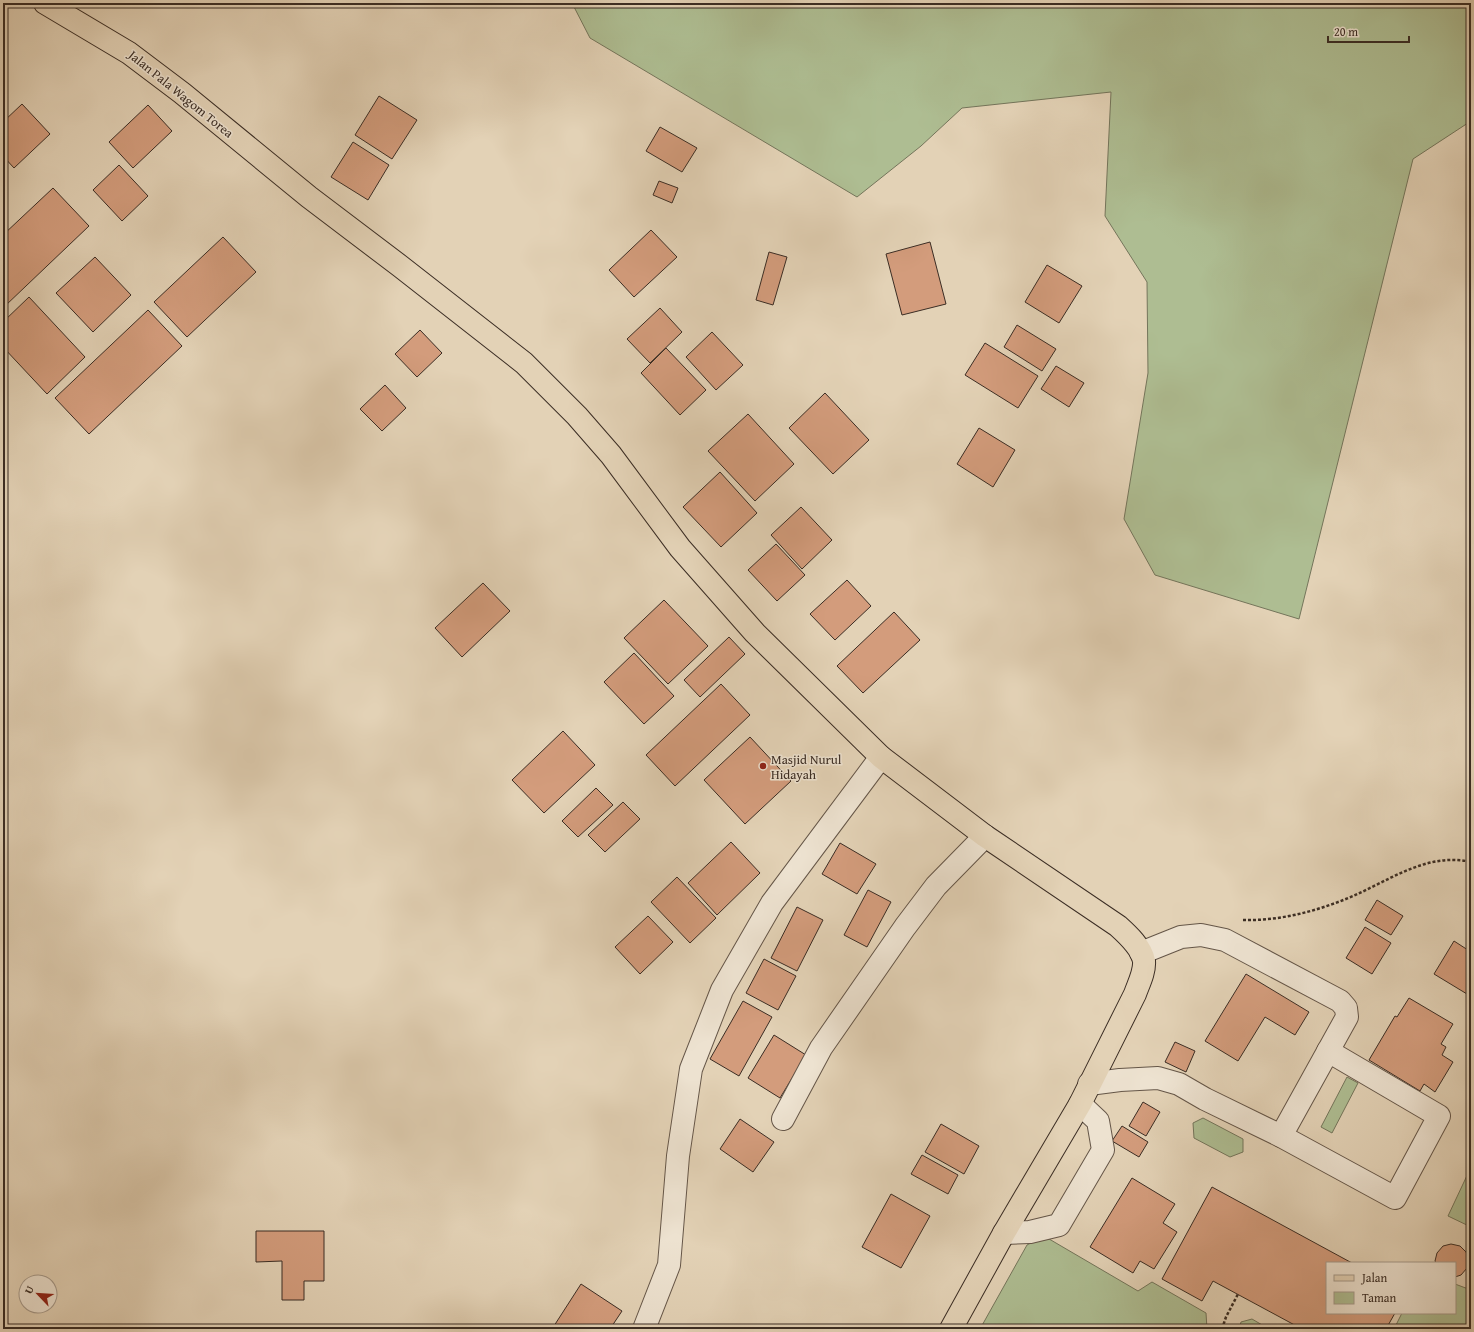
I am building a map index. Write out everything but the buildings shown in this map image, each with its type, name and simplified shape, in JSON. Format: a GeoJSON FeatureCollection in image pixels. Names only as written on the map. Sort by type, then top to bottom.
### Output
{"type":"FeatureCollection","features":[{"type":"Feature","properties":{"kind":"main road","name":"Jalan Pala Wagom Torea"},"geometry":{"type":"LineString","coordinates":[[45,3],[129,52],[182,93],[309,198],[400,266],[524,363],[577,416],[611,455],[680,548],[755,633],[881,757],[985,836],[1118,926],[1131,938],[1141,953]]}},
{"type":"Feature","properties":{"kind":"main road"},"geometry":{"type":"LineString","coordinates":[[951,1329],[1004,1233],[1080,1104],[1135,994],[1144,962],[1141,953]]}},
{"type":"Feature","properties":{"kind":"street"},"geometry":{"type":"LineString","coordinates":[[644,1329],[669,1265],[678,1156],[691,1069],[722,990],[772,903],[881,757]]}},
{"type":"Feature","properties":{"kind":"street"},"geometry":{"type":"LineString","coordinates":[[783,1119],[821,1048],[901,933],[936,886],[985,836]]}},
{"type":"Feature","properties":{"kind":"street"},"geometry":{"type":"LineString","coordinates":[[1141,953],[1181,937],[1201,936],[1225,940],[1340,1001],[1346,1008],[1347,1017],[1281,1136]]}},
{"type":"Feature","properties":{"kind":"street"},"geometry":{"type":"LineString","coordinates":[[1089,1084],[1120,1080],[1158,1078],[1179,1084],[1205,1099],[1281,1136],[1395,1198],[1439,1116],[1328,1051]]}},
{"type":"Feature","properties":{"kind":"street"},"geometry":{"type":"LineString","coordinates":[[1004,1233],[1030,1232],[1059,1225],[1103,1150],[1098,1122],[1080,1104]]}},
{"type":"Feature","properties":{"kind":"path"},"geometry":{"type":"LineString","coordinates":[[1241,920],[1263,920],[1291,916],[1352,896],[1413,867],[1460,859],[1471,862]]}},
{"type":"Feature","properties":{"kind":"path"},"geometry":{"type":"LineString","coordinates":[[1222,1329],[1226,1316],[1238,1294]]}},
{"type":"Feature","properties":{"kind":"green space"},"geometry":{"type":"Polygon","coordinates":[[[572,3],[1471,3],[1471,121],[1413,159],[1299,619],[1155,575],[1124,519],[1148,373],[1147,282],[1105,216],[1111,92],[962,108],[921,146],[857,197],[590,38],[572,3]]]}},
{"type":"Feature","properties":{"kind":"green space"},"geometry":{"type":"Polygon","coordinates":[[[1347,1077],[1358,1083],[1332,1133],[1321,1127],[1347,1077]]]}},
{"type":"Feature","properties":{"kind":"green space"},"geometry":{"type":"Polygon","coordinates":[[[1203,1118],[1243,1139],[1243,1152],[1230,1157],[1194,1138],[1193,1123],[1203,1118]]]}},
{"type":"Feature","properties":{"kind":"green space"},"geometry":{"type":"Polygon","coordinates":[[[1471,1167],[1471,1227],[1448,1216],[1471,1167]]]}},
{"type":"Feature","properties":{"kind":"green space"},"geometry":{"type":"Polygon","coordinates":[[[1044,1236],[1138,1291],[1152,1282],[1206,1313],[1207,1329],[980,1329],[1027,1245],[1044,1236]]]}},
{"type":"Feature","properties":{"kind":"green space"},"geometry":{"type":"Polygon","coordinates":[[[1456,1284],[1471,1290],[1471,1329],[1394,1329],[1402,1314],[1456,1314],[1456,1284]]]}},
{"type":"Feature","properties":{"kind":"green space"},"geometry":{"type":"Polygon","coordinates":[[[1252,1319],[1269,1329],[1239,1329],[1241,1322],[1252,1319]]]}},
{"type":"Feature","properties":{"kind":"place","name":"Masjid Nurul Hidayah"},"geometry":{"type":"Point","coordinates":[763,766]}}]}
